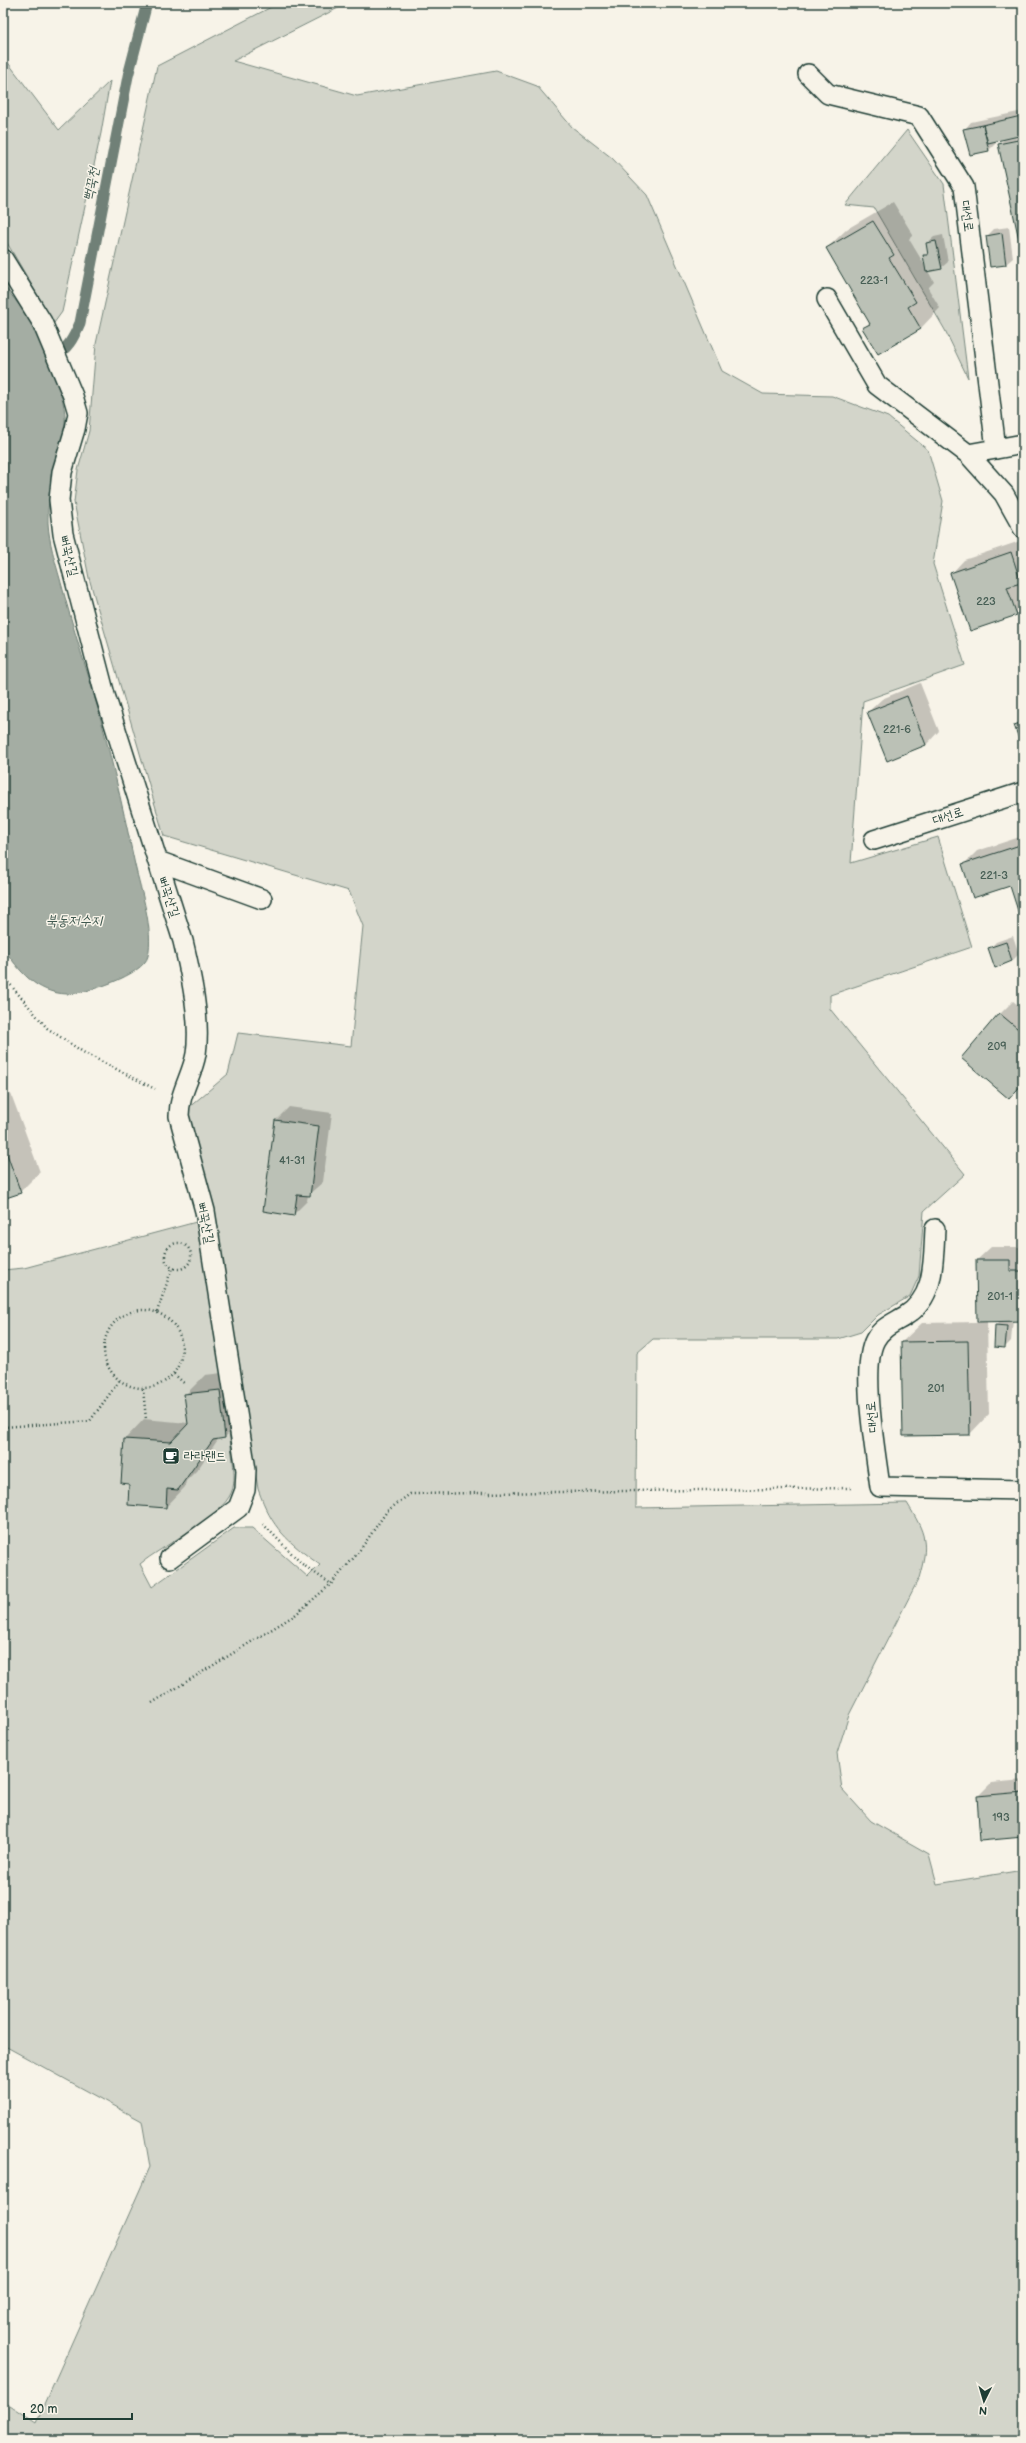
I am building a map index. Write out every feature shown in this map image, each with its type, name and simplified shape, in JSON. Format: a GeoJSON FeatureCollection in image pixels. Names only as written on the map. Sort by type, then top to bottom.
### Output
{"type":"FeatureCollection","features":[{"type":"Feature","properties":{"kind":"lane","name":"대선로"},"geometry":{"type":"LineString","coordinates":[[808,74],[828,94],[919,116],[964,187],[996,449]]}},
{"type":"Feature","properties":{"kind":"lane","name":"뻐꾹산길"},"geometry":{"type":"LineString","coordinates":[[3,259],[42,322],[73,396],[78,413],[75,429],[62,472],[59,500],[63,534],[105,695],[183,941],[191,975],[195,1015],[196,1053],[179,1101],[179,1116],[205,1211],[246,1470],[245,1490],[238,1508],[170,1558]]}},
{"type":"Feature","properties":{"kind":"lane"},"geometry":{"type":"LineString","coordinates":[[827,299],[876,385],[968,454],[1004,494],[1023,528]]}},
{"type":"Feature","properties":{"kind":"lane"},"geometry":{"type":"LineString","coordinates":[[968,454],[1023,444]]}},
{"type":"Feature","properties":{"kind":"lane","name":"대선로"},"geometry":{"type":"LineString","coordinates":[[874,840],[1023,792]]}},
{"type":"Feature","properties":{"kind":"lane","name":"뻐꾹산길"},"geometry":{"type":"LineString","coordinates":[[158,861],[262,899]]}},
{"type":"Feature","properties":{"kind":"lane","name":"대선로"},"geometry":{"type":"LineString","coordinates":[[880,1487],[870,1389],[870,1355],[875,1340],[885,1327],[906,1316],[920,1305],[928,1292],[932,1269],[935,1229]]}},
{"type":"Feature","properties":{"kind":"lane"},"geometry":{"type":"LineString","coordinates":[[880,1487],[1023,1490]]}},
{"type":"Feature","properties":{"kind":"path"},"geometry":{"type":"LineString","coordinates":[[3,976],[47,1028],[83,1052],[179,1101]]}},
{"type":"Feature","properties":{"kind":"path"},"geometry":{"type":"LineString","coordinates":[[172,1243],[184,1244],[192,1255],[189,1264],[181,1269],[172,1268],[164,1258],[166,1250],[172,1243]]}},
{"type":"Feature","properties":{"kind":"path"},"geometry":{"type":"LineString","coordinates":[[157,1312],[172,1268]]}},
{"type":"Feature","properties":{"kind":"path"},"geometry":{"type":"LineString","coordinates":[[145,1310],[157,1312],[169,1319],[178,1329],[183,1342],[182,1356],[174,1374],[157,1387],[143,1389],[131,1387],[119,1381],[110,1372],[103,1348],[106,1336],[112,1325],[121,1316],[132,1311],[145,1310]]}},
{"type":"Feature","properties":{"kind":"path"},"geometry":{"type":"LineString","coordinates":[[174,1374],[184,1383]]}},
{"type":"Feature","properties":{"kind":"path"},"geometry":{"type":"LineString","coordinates":[[3,1427],[90,1421],[119,1381]]}},
{"type":"Feature","properties":{"kind":"path"},"geometry":{"type":"LineString","coordinates":[[143,1389],[146,1419]]}},
{"type":"Feature","properties":{"kind":"path"},"geometry":{"type":"LineString","coordinates":[[152,1703],[295,1615],[331,1584],[358,1553],[386,1511],[410,1494],[880,1487]]}},
{"type":"Feature","properties":{"kind":"path"},"geometry":{"type":"LineString","coordinates":[[241,1499],[302,1564],[331,1584]]}},
{"type":"Feature","properties":{"kind":"shaded area"},"geometry":{"type":"Polygon","coordinates":[[[279,3],[348,3],[233,61],[357,96],[496,71],[537,86],[572,127],[612,158],[647,195],[722,371],[763,394],[832,396],[888,417],[928,450],[943,501],[933,564],[965,665],[863,701],[851,863],[938,837],[972,947],[830,995],[830,1009],[965,1174],[924,1211],[919,1276],[910,1296],[878,1315],[861,1332],[838,1339],[653,1339],[637,1353],[636,1508],[907,1503],[922,1531],[925,1547],[919,1578],[849,1715],[837,1753],[842,1789],[871,1821],[929,1854],[937,1884],[1023,1870],[1023,2440],[3,2440],[3,2401],[36,2423],[150,2167],[142,2121],[3,2045],[3,1270],[24,1268],[200,1221],[233,1461],[234,1484],[229,1497],[213,1514],[140,1564],[152,1587],[234,1528],[252,1528],[308,1577],[320,1565],[298,1549],[282,1533],[263,1503],[258,1489],[216,1217],[187,1109],[228,1074],[238,1033],[351,1046],[363,926],[349,891],[164,836],[89,578],[74,502],[78,470],[89,431],[96,344],[157,66],[279,3]]]}},
{"type":"Feature","properties":{"kind":"shaded area"},"geometry":{"type":"Polygon","coordinates":[[[3,56],[59,130],[110,81],[101,133],[62,312],[54,323],[3,236],[3,56]]]}},
{"type":"Feature","properties":{"kind":"shaded area"},"geometry":{"type":"Polygon","coordinates":[[[907,130],[944,184],[968,378],[945,330],[874,208],[845,205],[907,130]]]}},
{"type":"Feature","properties":{"kind":"water","name":"북동저수지"},"geometry":{"type":"Polygon","coordinates":[[[3,284],[27,316],[39,336],[50,360],[63,401],[65,423],[61,448],[49,497],[48,523],[50,537],[54,558],[109,750],[143,898],[149,934],[148,956],[144,963],[136,970],[113,982],[99,987],[87,991],[67,994],[46,990],[37,985],[22,972],[3,947],[3,284]]]}},
{"type":"Feature","properties":{"kind":"building"},"geometry":{"type":"Polygon","coordinates":[[[1021,116],[1023,135],[988,143],[983,125],[1021,116]]]}},
{"type":"Feature","properties":{"kind":"building"},"geometry":{"type":"Polygon","coordinates":[[[983,125],[989,151],[970,155],[963,129],[983,125]]]}},
{"type":"Feature","properties":{"kind":"building"},"geometry":{"type":"Polygon","coordinates":[[[1023,139],[1023,258],[998,144],[1023,139]]]}},
{"type":"Feature","properties":{"kind":"building"},"geometry":{"type":"Polygon","coordinates":[[[873,221],[894,255],[889,258],[916,302],[908,307],[921,329],[878,354],[862,328],[870,324],[826,248],[873,221]]]}},
{"type":"Feature","properties":{"kind":"building"},"geometry":{"type":"Polygon","coordinates":[[[1002,233],[1006,265],[990,267],[986,236],[1002,233]]]}},
{"type":"Feature","properties":{"kind":"building"},"geometry":{"type":"Polygon","coordinates":[[[936,241],[942,269],[926,272],[923,255],[928,255],[926,243],[936,241]]]}},
{"type":"Feature","properties":{"kind":"building"},"geometry":{"type":"Polygon","coordinates":[[[1011,552],[1021,583],[1007,587],[1017,615],[970,631],[950,573],[1011,552]]]}},
{"type":"Feature","properties":{"kind":"building"},"geometry":{"type":"Polygon","coordinates":[[[907,696],[926,745],[887,761],[867,712],[907,696]]]}},
{"type":"Feature","properties":{"kind":"building"},"geometry":{"type":"Polygon","coordinates":[[[1023,722],[1023,750],[1014,725],[1023,722]]]}},
{"type":"Feature","properties":{"kind":"building"},"geometry":{"type":"Polygon","coordinates":[[[1023,844],[1023,916],[1020,917],[1010,886],[973,898],[962,864],[1023,844]]]}},
{"type":"Feature","properties":{"kind":"building"},"geometry":{"type":"Polygon","coordinates":[[[1006,942],[1012,961],[995,968],[988,948],[1006,942]]]}},
{"type":"Feature","properties":{"kind":"building"},"geometry":{"type":"Polygon","coordinates":[[[999,1013],[1023,1033],[1023,1083],[1009,1099],[961,1058],[999,1013]]]}},
{"type":"Feature","properties":{"kind":"building"},"geometry":{"type":"Polygon","coordinates":[[[275,1120],[319,1126],[310,1196],[297,1195],[294,1216],[263,1211],[275,1120]]]}},
{"type":"Feature","properties":{"kind":"building"},"geometry":{"type":"Polygon","coordinates":[[[3,1143],[21,1193],[3,1199],[3,1143]]]}},
{"type":"Feature","properties":{"kind":"building"},"geometry":{"type":"Polygon","coordinates":[[[976,1260],[1010,1260],[1010,1271],[1023,1271],[1023,1321],[977,1322],[976,1260]]]}},
{"type":"Feature","properties":{"kind":"building"},"geometry":{"type":"Polygon","coordinates":[[[995,1325],[1007,1326],[1005,1348],[994,1347],[995,1325]]]}},
{"type":"Feature","properties":{"kind":"building"},"geometry":{"type":"Polygon","coordinates":[[[968,1341],[970,1435],[903,1436],[901,1342],[968,1341]]]}},
{"type":"Feature","properties":{"kind":"building"},"geometry":{"type":"Polygon","coordinates":[[[220,1390],[225,1438],[213,1440],[178,1490],[167,1489],[166,1508],[128,1505],[129,1484],[121,1483],[124,1439],[171,1442],[188,1424],[184,1394],[220,1390]]]}},
{"type":"Feature","properties":{"kind":"building"},"geometry":{"type":"Polygon","coordinates":[[[1023,1792],[1023,1837],[980,1841],[977,1796],[1023,1792]]]}},
{"type":"Feature","properties":{"kind":"waterway","name":"뻑꾹천"},"geometry":{"type":"LineString","coordinates":[[53,357],[63,351],[70,343],[80,323],[128,76],[147,3]]}},
{"type":"Feature","properties":{"kind":"place","name":"라라랜드"},"geometry":{"type":"Point","coordinates":[171,1456]}}]}
